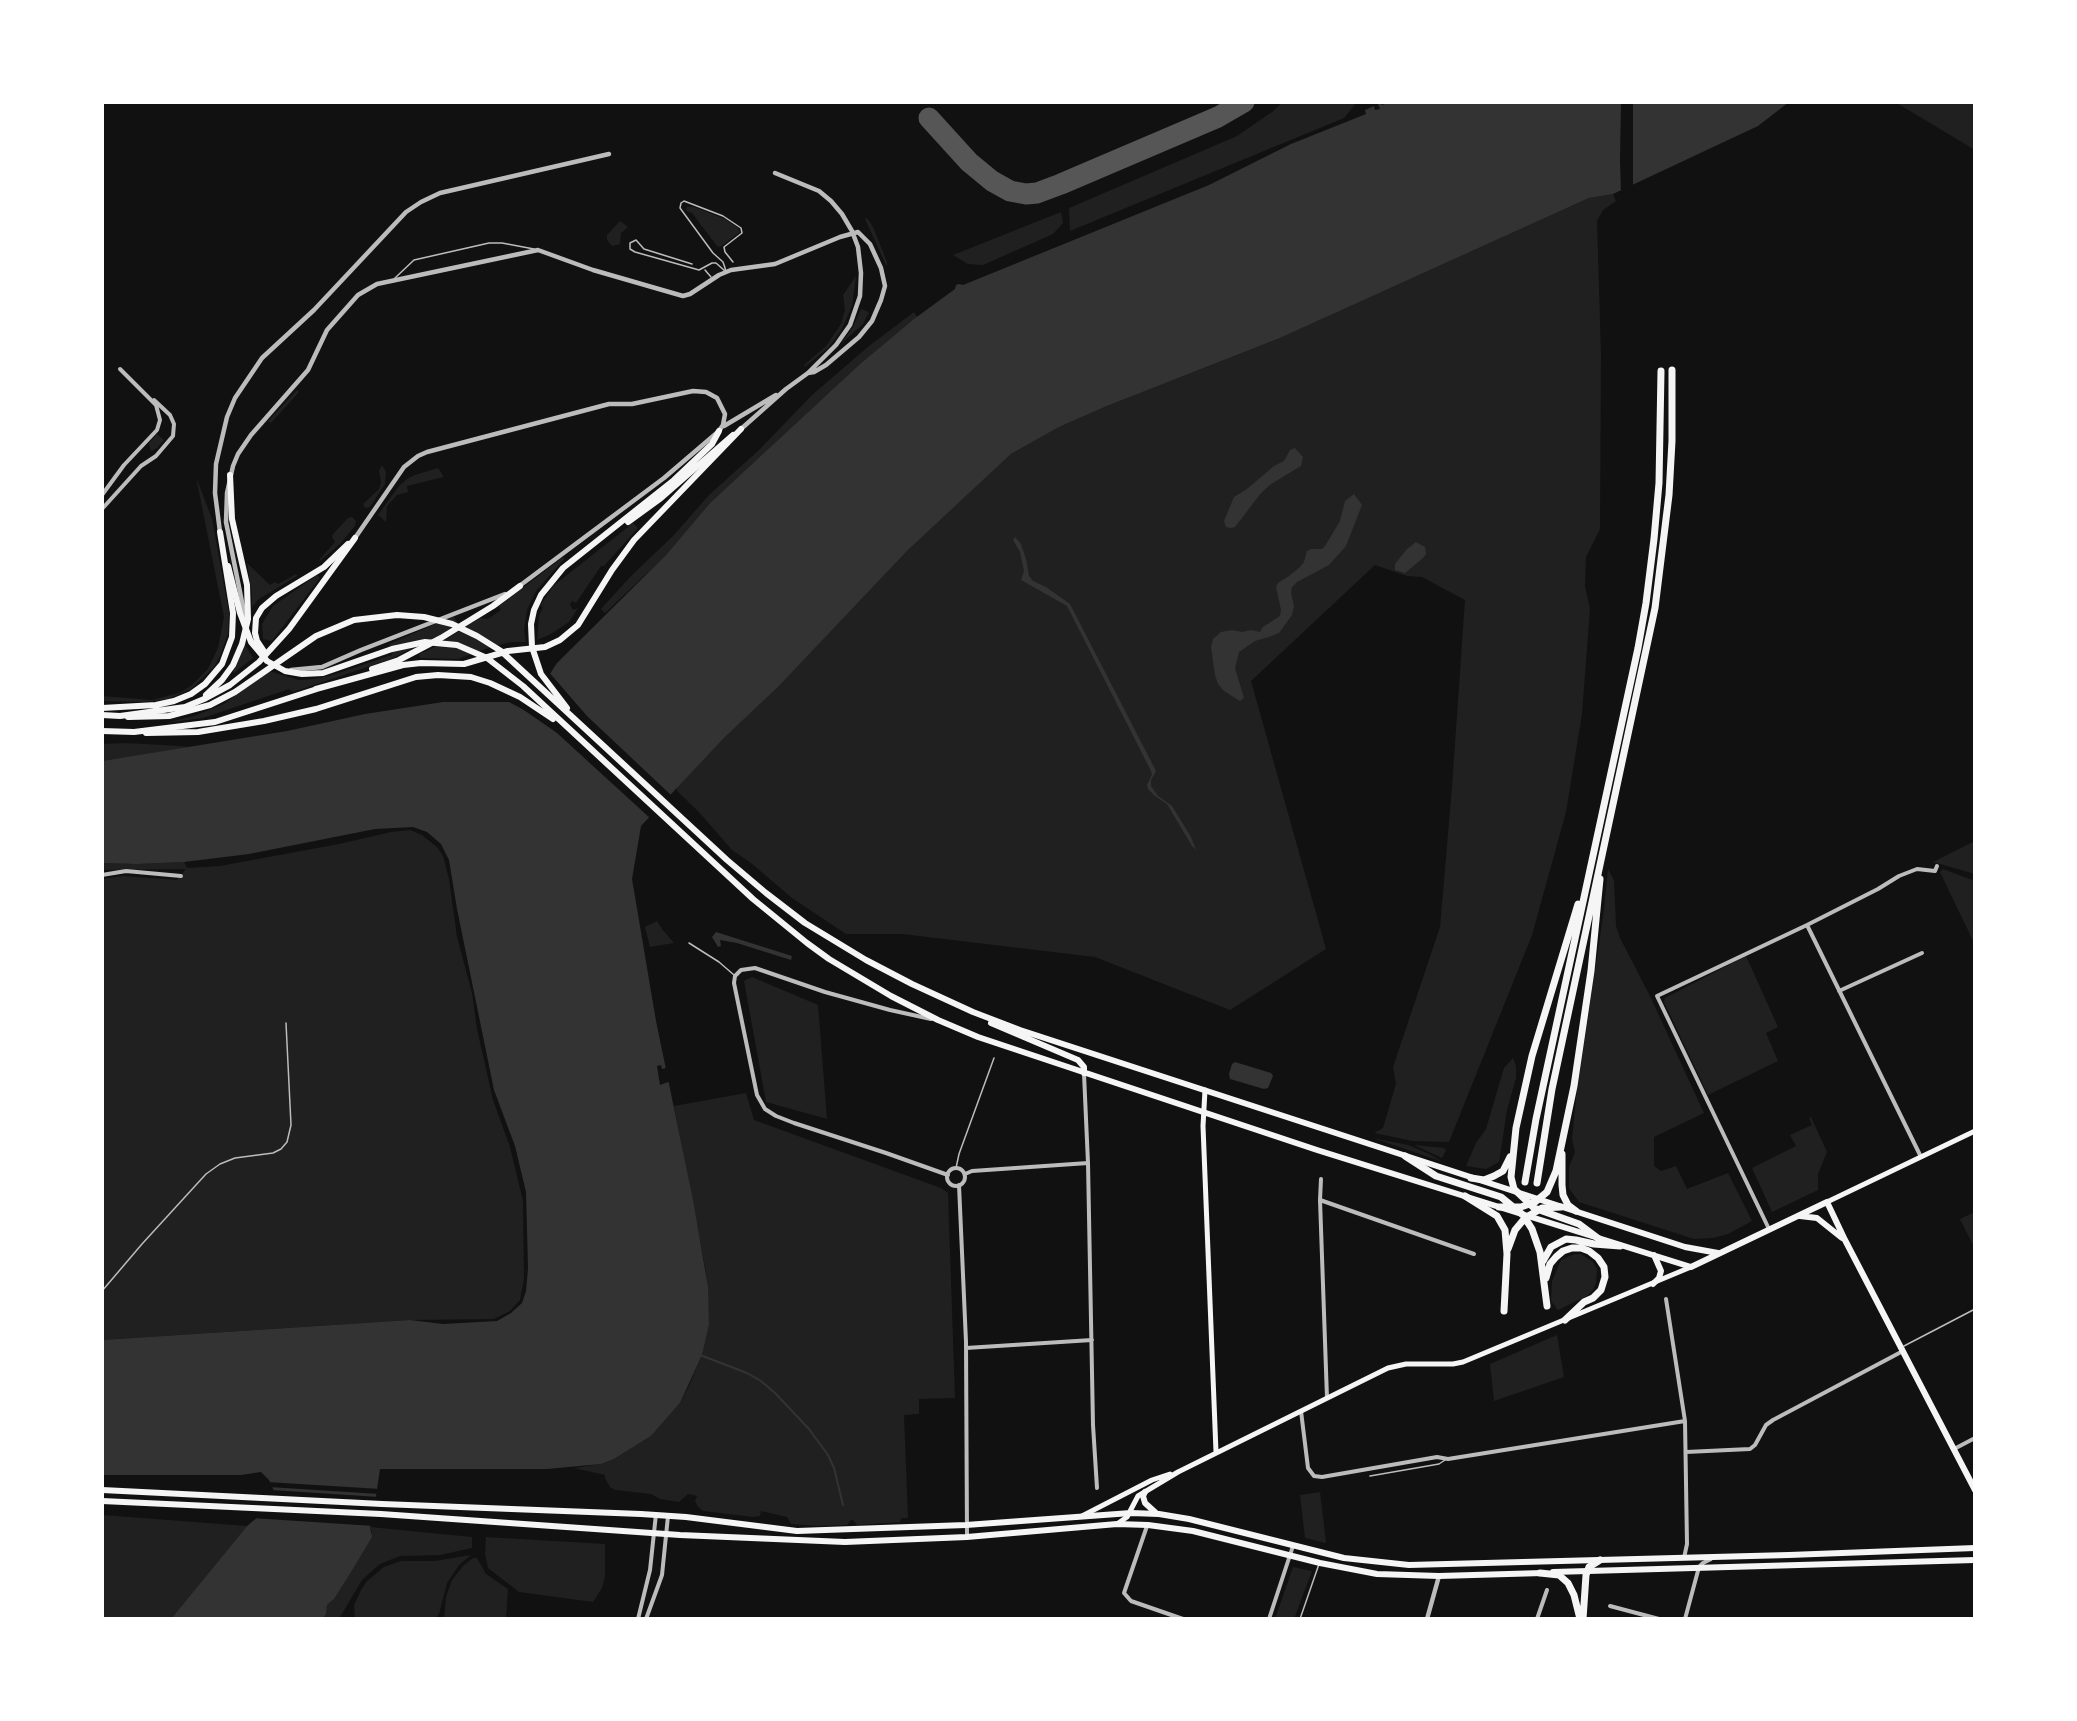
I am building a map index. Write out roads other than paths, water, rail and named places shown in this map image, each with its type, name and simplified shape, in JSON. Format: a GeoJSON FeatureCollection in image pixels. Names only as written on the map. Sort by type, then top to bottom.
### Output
{"type":"FeatureCollection","features":[{"type":"Feature","properties":{"kind":"highway"},"geometry":{"type":"LineString","coordinates":[[1537,1183],[1551,1096],[1660,580],[1667,522],[1671,453],[1672,370]]}},
{"type":"Feature","properties":{"kind":"highway"},"geometry":{"type":"LineString","coordinates":[[1525,1182],[1536,1119],[1638,648],[1656,520],[1661,371]]}},
{"type":"Feature","properties":{"kind":"highway"},"geometry":{"type":"LineString","coordinates":[[1593,855],[1537,1038],[1513,1149],[1511,1177],[1512,1184],[1518,1193],[1530,1205],[1579,1224],[1599,1239]]}},
{"type":"Feature","properties":{"kind":"highway"},"geometry":{"type":"LineString","coordinates":[[1498,1207],[1516,1208],[1530,1205],[1539,1200],[1552,1181],[1574,1086],[1591,970],[1602,858]]}},
{"type":"Feature","properties":{"kind":"highway"},"geometry":{"type":"LineString","coordinates":[[1562,1145],[1563,1196],[1568,1205],[1576,1211]]}},
{"type":"Feature","properties":{"kind":"highway"},"geometry":{"type":"LineString","coordinates":[[1471,1178],[1484,1180],[1500,1173],[1506,1167],[1513,1149]]}},
{"type":"Feature","properties":{"kind":"highway"},"geometry":{"type":"LineString","coordinates":[[1405,1156],[1436,1176],[1502,1197],[1525,1216],[1535,1236],[1543,1263],[1547,1306]]}},
{"type":"Feature","properties":{"kind":"highway"},"geometry":{"type":"LineString","coordinates":[[1464,1196],[1497,1216],[1506,1230],[1504,1311]]}},
{"type":"Feature","properties":{"kind":"highway"},"geometry":{"type":"LineString","coordinates":[[1507,1254],[1512,1236],[1525,1216],[1547,1207],[1561,1207]]}},
{"type":"Feature","properties":{"kind":"highway"},"geometry":{"type":"LineString","coordinates":[[1543,1263],[1551,1247],[1566,1239],[1620,1246]]}},
{"type":"Feature","properties":{"kind":"highway"},"geometry":{"type":"LineString","coordinates":[[1545,1281],[1553,1260],[1567,1249],[1576,1247],[1585,1249],[1601,1262],[1605,1277],[1601,1290],[1565,1320]]}},
{"type":"Feature","properties":{"kind":"highway"},"geometry":{"type":"LineString","coordinates":[[1582,1619],[1587,1571],[1592,1564],[1600,1560]]}},
{"type":"Feature","properties":{"kind":"highway"},"geometry":{"type":"LineString","coordinates":[[1540,1573],[1559,1575],[1568,1583],[1582,1619]]}},
{"type":"Feature","properties":{"kind":"main road"},"geometry":{"type":"LineString","coordinates":[[604,536],[651,507],[723,442],[741,429]]}},
{"type":"Feature","properties":{"kind":"main road"},"geometry":{"type":"LineString","coordinates":[[316,689],[403,665],[464,664],[507,651],[545,647],[560,640],[578,625],[612,570],[634,540],[741,429]]}},
{"type":"Feature","properties":{"kind":"main road"},"geometry":{"type":"LineString","coordinates":[[585,729],[541,674],[533,654],[531,641],[534,610],[544,590],[563,568],[674,480],[712,444],[721,430]]}},
{"type":"Feature","properties":{"kind":"main road"},"geometry":{"type":"LineString","coordinates":[[185,706],[208,694],[222,680],[233,665],[246,627],[248,597],[234,528],[230,475]]}},
{"type":"Feature","properties":{"kind":"main road"},"geometry":{"type":"LineString","coordinates":[[102,708],[156,705],[174,701],[198,689],[217,671],[229,647],[233,625],[232,601],[220,532]]}},
{"type":"Feature","properties":{"kind":"main road"},"geometry":{"type":"LineString","coordinates":[[120,716],[185,706],[230,685],[259,662],[283,636],[355,538]]}},
{"type":"Feature","properties":{"kind":"main road"},"geometry":{"type":"LineString","coordinates":[[283,670],[257,642],[255,627],[259,611],[276,596],[324,567],[355,538]]}},
{"type":"Feature","properties":{"kind":"main road"},"geometry":{"type":"LineString","coordinates":[[224,555],[249,636],[262,656],[283,670],[302,674],[323,673],[415,643],[434,642],[457,645],[478,653],[515,680],[771,915],[829,959],[891,996],[938,1020],[994,1043],[1141,1090],[1203,1113],[1691,1267]]}},
{"type":"Feature","properties":{"kind":"main road"},"geometry":{"type":"LineString","coordinates":[[134,732],[215,722],[399,660],[426,647],[486,611],[520,586]]}},
{"type":"Feature","properties":{"kind":"main road"},"geometry":{"type":"LineString","coordinates":[[102,715],[169,716],[204,708],[235,692],[303,644],[328,630],[369,617],[410,615],[452,624],[489,643],[513,662],[753,883],[805,923],[866,960],[912,984],[973,1012],[1020,1030],[1685,1247],[1719,1253]]}},
{"type":"Feature","properties":{"kind":"main road"},"geometry":{"type":"LineString","coordinates":[[102,731],[184,733],[240,726],[309,711],[416,677],[438,675],[480,680],[509,691],[578,737]]}},
{"type":"Feature","properties":{"kind":"main road"},"geometry":{"type":"LineString","coordinates":[[973,1012],[998,1027],[1078,1060],[1084,1066],[1084,1073]]}},
{"type":"Feature","properties":{"kind":"main road"},"geometry":{"type":"LineString","coordinates":[[1205,1090],[1203,1113],[1216,1452]]}},
{"type":"Feature","properties":{"kind":"main road"},"geometry":{"type":"LineString","coordinates":[[1117,1524],[1131,1513],[1135,1500],[1178,1472],[1388,1368],[1406,1364],[1463,1362],[1691,1267],[1975,1131]]}},
{"type":"Feature","properties":{"kind":"main road"},"geometry":{"type":"LineString","coordinates":[[1827,1202],[1975,1490]]}},
{"type":"Feature","properties":{"kind":"main road"},"geometry":{"type":"LineString","coordinates":[[1795,1216],[1817,1218],[1845,1240]]}},
{"type":"Feature","properties":{"kind":"main road"},"geometry":{"type":"LineString","coordinates":[[1653,1255],[1661,1271],[1659,1278],[1653,1284]]}},
{"type":"Feature","properties":{"kind":"main road"},"geometry":{"type":"LineString","coordinates":[[1082,1516],[1152,1480],[1178,1472]]}},
{"type":"Feature","properties":{"kind":"main road"},"geometry":{"type":"LineString","coordinates":[[102,1490],[382,1504],[656,1514],[797,1531],[966,1525],[1131,1513],[1159,1514],[1193,1520],[1344,1558],[1409,1565],[1974,1547]]}},
{"type":"Feature","properties":{"kind":"main road"},"geometry":{"type":"LineString","coordinates":[[1145,1492],[1143,1496],[1145,1503],[1159,1514]]}},
{"type":"Feature","properties":{"kind":"main road"},"geometry":{"type":"LineString","coordinates":[[102,1501],[381,1514],[665,1534],[845,1542],[967,1536],[1117,1524],[1148,1525],[1193,1531],[1290,1556],[1377,1574],[1439,1576],[1975,1560]]}},
{"type":"Feature","properties":{"kind":"street"},"geometry":{"type":"LineString","coordinates":[[220,532],[215,473],[221,438],[235,398],[253,370],[278,342],[314,310],[406,212],[440,193],[609,154]]}},
{"type":"Feature","properties":{"kind":"street"},"geometry":{"type":"LineString","coordinates":[[741,429],[786,389],[808,373],[836,345],[850,325],[858,304],[861,285],[858,247],[848,222],[825,195],[810,186],[775,173]]}},
{"type":"Feature","properties":{"kind":"street"},"geometry":{"type":"LineString","coordinates":[[249,636],[226,522],[227,493],[233,466],[244,443],[308,370],[327,330],[358,295],[377,284],[538,250],[593,270],[680,296],[690,294],[726,272],[739,268],[767,266],[855,232],[861,234],[874,251],[885,280],[879,306],[866,330],[851,346],[826,365],[808,373]]}},
{"type":"Feature","properties":{"kind":"street"},"geometry":{"type":"LineString","coordinates":[[102,495],[124,465],[157,430],[159,414],[156,405],[120,369]]}},
{"type":"Feature","properties":{"kind":"street"},"geometry":{"type":"LineString","coordinates":[[283,670],[322,667],[489,602],[520,586],[664,478],[729,422],[786,389]]}},
{"type":"Feature","properties":{"kind":"street"},"geometry":{"type":"LineString","coordinates":[[355,538],[399,473],[414,459],[427,452],[605,405],[632,404],[688,391],[706,392],[717,398],[725,414],[721,430]]}},
{"type":"Feature","properties":{"kind":"street"},"geometry":{"type":"LineString","coordinates":[[102,510],[141,466],[156,456],[173,436],[174,430],[170,416],[148,396]]}},
{"type":"Feature","properties":{"kind":"street"},"geometry":{"type":"LineString","coordinates":[[1769,1229],[1657,996],[1807,925],[1899,876],[1917,869],[1935,871],[1937,866]]}},
{"type":"Feature","properties":{"kind":"street"},"geometry":{"type":"LineString","coordinates":[[102,875],[126,871],[181,876]]}},
{"type":"Feature","properties":{"kind":"street"},"geometry":{"type":"LineString","coordinates":[[1807,925],[1921,1157]]}},
{"type":"Feature","properties":{"kind":"street"},"geometry":{"type":"LineString","coordinates":[[1839,991],[1922,953]]}},
{"type":"Feature","properties":{"kind":"street"},"geometry":{"type":"LineString","coordinates":[[938,1020],[836,995],[755,968],[741,970],[735,976],[734,983],[757,1095],[761,1104],[770,1112],[794,1123],[948,1175]]}},
{"type":"Feature","properties":{"kind":"street"},"geometry":{"type":"LineString","coordinates":[[1084,1073],[1089,1162],[1097,1488]]}},
{"type":"Feature","properties":{"kind":"street"},"geometry":{"type":"LineString","coordinates":[[965,1174],[972,1171],[1089,1162]]}},
{"type":"Feature","properties":{"kind":"street"},"geometry":{"type":"LineString","coordinates":[[959,1185],[951,1183],[948,1175],[951,1169],[962,1170],[965,1174]]}},
{"type":"Feature","properties":{"kind":"street"},"geometry":{"type":"LineString","coordinates":[[959,1185],[964,1181],[965,1174]]}},
{"type":"Feature","properties":{"kind":"street"},"geometry":{"type":"LineString","coordinates":[[1321,1179],[1328,1398]]}},
{"type":"Feature","properties":{"kind":"street"},"geometry":{"type":"LineString","coordinates":[[959,1185],[966,1348],[967,1536]]}},
{"type":"Feature","properties":{"kind":"street"},"geometry":{"type":"LineString","coordinates":[[1320,1200],[1474,1254]]}},
{"type":"Feature","properties":{"kind":"street"},"geometry":{"type":"LineString","coordinates":[[1665,1299],[1685,1421],[1687,1537],[1683,1558]]}},
{"type":"Feature","properties":{"kind":"street"},"geometry":{"type":"LineString","coordinates":[[966,1348],[1092,1341]]}},
{"type":"Feature","properties":{"kind":"street"},"geometry":{"type":"LineString","coordinates":[[1686,1452],[1750,1449],[1755,1445],[1766,1425],[1773,1420],[1902,1349]]}},
{"type":"Feature","properties":{"kind":"street"},"geometry":{"type":"LineString","coordinates":[[1301,1410],[1308,1468],[1311,1474],[1318,1477],[1437,1457],[1448,1459],[1685,1421]]}},
{"type":"Feature","properties":{"kind":"street"},"geometry":{"type":"LineString","coordinates":[[1954,1449],[1975,1438]]}},
{"type":"Feature","properties":{"kind":"street"},"geometry":{"type":"LineString","coordinates":[[638,1619],[650,1570],[656,1514]]}},
{"type":"Feature","properties":{"kind":"street"},"geometry":{"type":"LineString","coordinates":[[646,1619],[662,1575],[668,1515]]}},
{"type":"Feature","properties":{"kind":"street"},"geometry":{"type":"LineString","coordinates":[[1148,1525],[1124,1593],[1131,1601],[1183,1619]]}},
{"type":"Feature","properties":{"kind":"street"},"geometry":{"type":"LineString","coordinates":[[1269,1619],[1293,1545]]}},
{"type":"Feature","properties":{"kind":"street"},"geometry":{"type":"LineString","coordinates":[[1685,1619],[1699,1567],[1702,1563],[1716,1557]]}},
{"type":"Feature","properties":{"kind":"street"},"geometry":{"type":"LineString","coordinates":[[1427,1619],[1439,1576]]}},
{"type":"Feature","properties":{"kind":"street"},"geometry":{"type":"LineString","coordinates":[[1538,1619],[1547,1590]]}},
{"type":"Feature","properties":{"kind":"street"},"geometry":{"type":"LineString","coordinates":[[1610,1606],[1659,1619]]}},
{"type":"Feature","properties":{"kind":"lane"},"geometry":{"type":"LineString","coordinates":[[726,272],[723,262],[713,253],[680,208],[681,202],[684,201],[723,216],[741,228],[742,233],[724,247],[724,252],[732,262]]}},
{"type":"Feature","properties":{"kind":"lane"},"geometry":{"type":"LineString","coordinates":[[692,264],[644,249],[636,240],[630,243],[629,247],[634,252],[708,272],[711,278],[709,281]]}},
{"type":"Feature","properties":{"kind":"lane"},"geometry":{"type":"LineString","coordinates":[[392,280],[414,260],[489,243],[502,243],[538,250]]}},
{"type":"Feature","properties":{"kind":"lane"},"geometry":{"type":"LineString","coordinates":[[701,270],[714,262],[726,272]]}},
{"type":"Feature","properties":{"kind":"lane"},"geometry":{"type":"LineString","coordinates":[[689,943],[735,976]]}},
{"type":"Feature","properties":{"kind":"lane"},"geometry":{"type":"LineString","coordinates":[[102,1291],[206,1174],[220,1164],[235,1158],[273,1153],[287,1142],[291,1125],[286,1023]]}},
{"type":"Feature","properties":{"kind":"lane"},"geometry":{"type":"LineString","coordinates":[[956,1168],[993,1058]]}},
{"type":"Feature","properties":{"kind":"lane"},"geometry":{"type":"LineString","coordinates":[[1902,1349],[1975,1309]]}},
{"type":"Feature","properties":{"kind":"lane"},"geometry":{"type":"LineString","coordinates":[[1370,1476],[1439,1464],[1448,1459]]}},
{"type":"Feature","properties":{"kind":"lane"},"geometry":{"type":"LineString","coordinates":[[1300,1619],[1320,1563]]}},
{"type":"Feature","properties":{"kind":"waterway"},"geometry":{"type":"LineString","coordinates":[[700,1355],[747,1373],[775,1393],[809,1429],[828,1455],[834,1468],[843,1505]]}}]}
